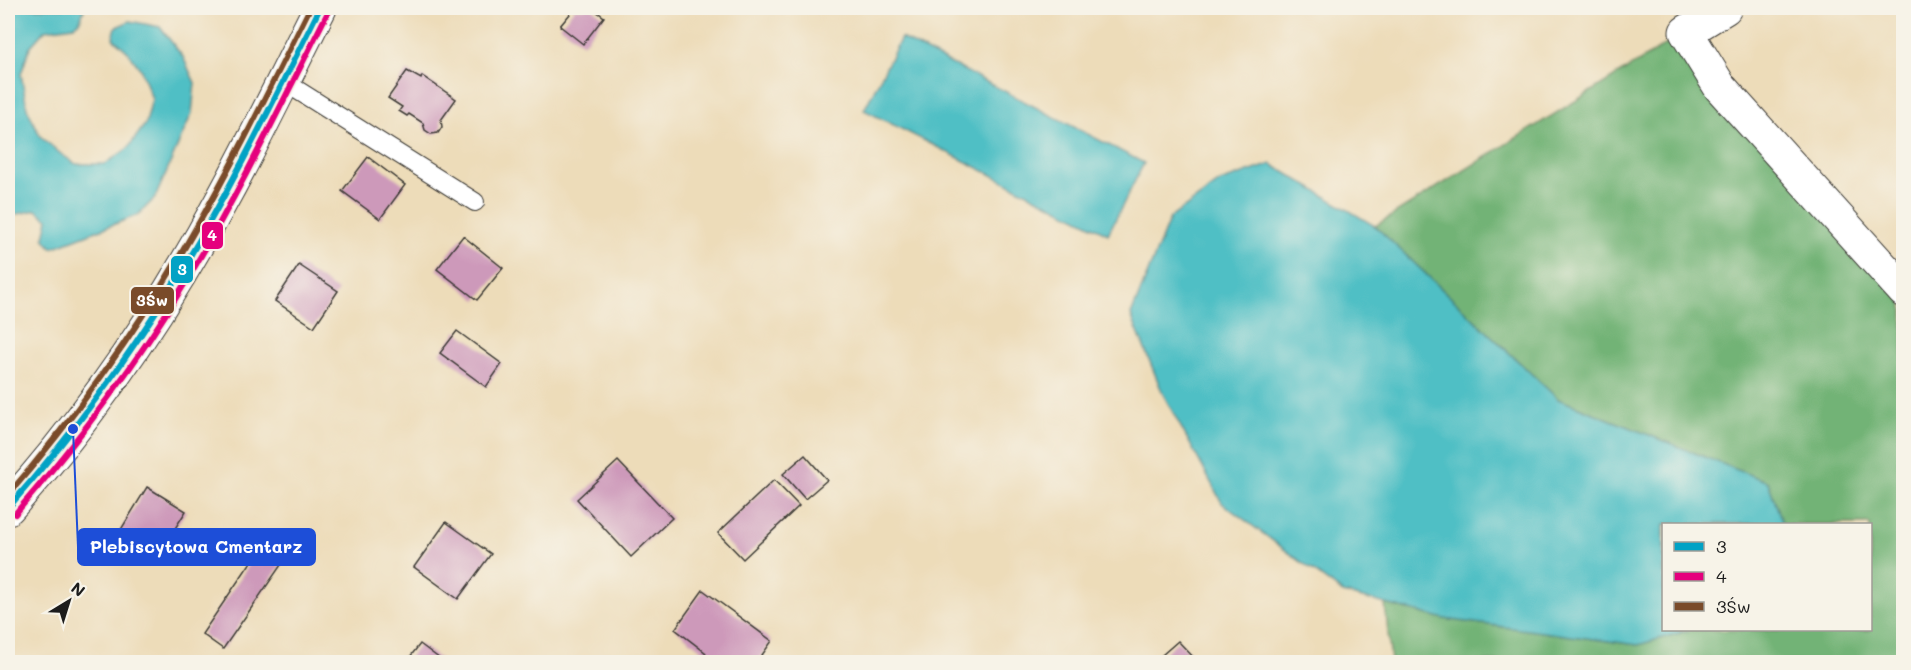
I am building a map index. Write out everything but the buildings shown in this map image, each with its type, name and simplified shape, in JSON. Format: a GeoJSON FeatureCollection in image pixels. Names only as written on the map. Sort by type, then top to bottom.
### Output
{"type":"FeatureCollection","features":[{"type":"Feature","properties":{"kind":"street"},"geometry":{"type":"LineString","coordinates":[[8,508],[73,429],[146,328],[171,288],[223,199],[320,8]]}},
{"type":"Feature","properties":{"kind":"street"},"geometry":{"type":"LineString","coordinates":[[1725,8],[1686,32],[1720,87],[1904,291]]}},
{"type":"Feature","properties":{"kind":"lane"},"geometry":{"type":"LineString","coordinates":[[283,81],[475,202]]}},
{"type":"Feature","properties":{"kind":"green space"},"geometry":{"type":"Polygon","coordinates":[[[1686,32],[1903,291],[1903,662],[1391,662],[1385,604],[1445,619],[1638,645],[1687,631],[1872,631],[1872,523],[1783,523],[1768,482],[1558,399],[1375,226],[1686,32]]]}},
{"type":"Feature","properties":{"kind":"water"},"geometry":{"type":"Polygon","coordinates":[[[8,8],[83,8],[84,10],[80,20],[74,26],[45,30],[30,47],[21,74],[27,108],[40,136],[76,164],[105,164],[128,148],[146,123],[152,99],[141,70],[128,52],[113,38],[116,27],[130,21],[160,27],[183,57],[195,83],[192,113],[155,198],[138,215],[52,248],[44,238],[48,219],[36,210],[8,216],[8,8]]]}},
{"type":"Feature","properties":{"kind":"water"},"geometry":{"type":"Polygon","coordinates":[[[901,38],[1144,163],[1108,234],[864,110],[901,38]]]}},
{"type":"Feature","properties":{"kind":"water"},"geometry":{"type":"Polygon","coordinates":[[[1271,164],[1375,226],[1558,399],[1768,482],[1783,523],[1662,523],[1662,631],[1687,631],[1638,645],[1445,619],[1343,593],[1222,503],[1163,394],[1131,315],[1170,218],[1220,182],[1271,164]]]}},
{"type":"Feature","properties":{"kind":"transit line","name":"3Św"},"geometry":{"type":"LineString","coordinates":[[8,495],[83,401],[151,303],[208,207],[310,8]]}},
{"type":"Feature","properties":{"kind":"transit line","name":"3"},"geometry":{"type":"LineString","coordinates":[[8,508],[96,398],[156,311],[195,248],[232,180],[320,8]]}},
{"type":"Feature","properties":{"kind":"transit line","name":"4"},"geometry":{"type":"LineString","coordinates":[[15,514],[105,402],[166,313],[241,183],[328,12]]}},
{"type":"Feature","properties":{"kind":"place","name":"Plebiscytowa Cmentarz"},"geometry":{"type":"Point","coordinates":[73,429]}}]}
